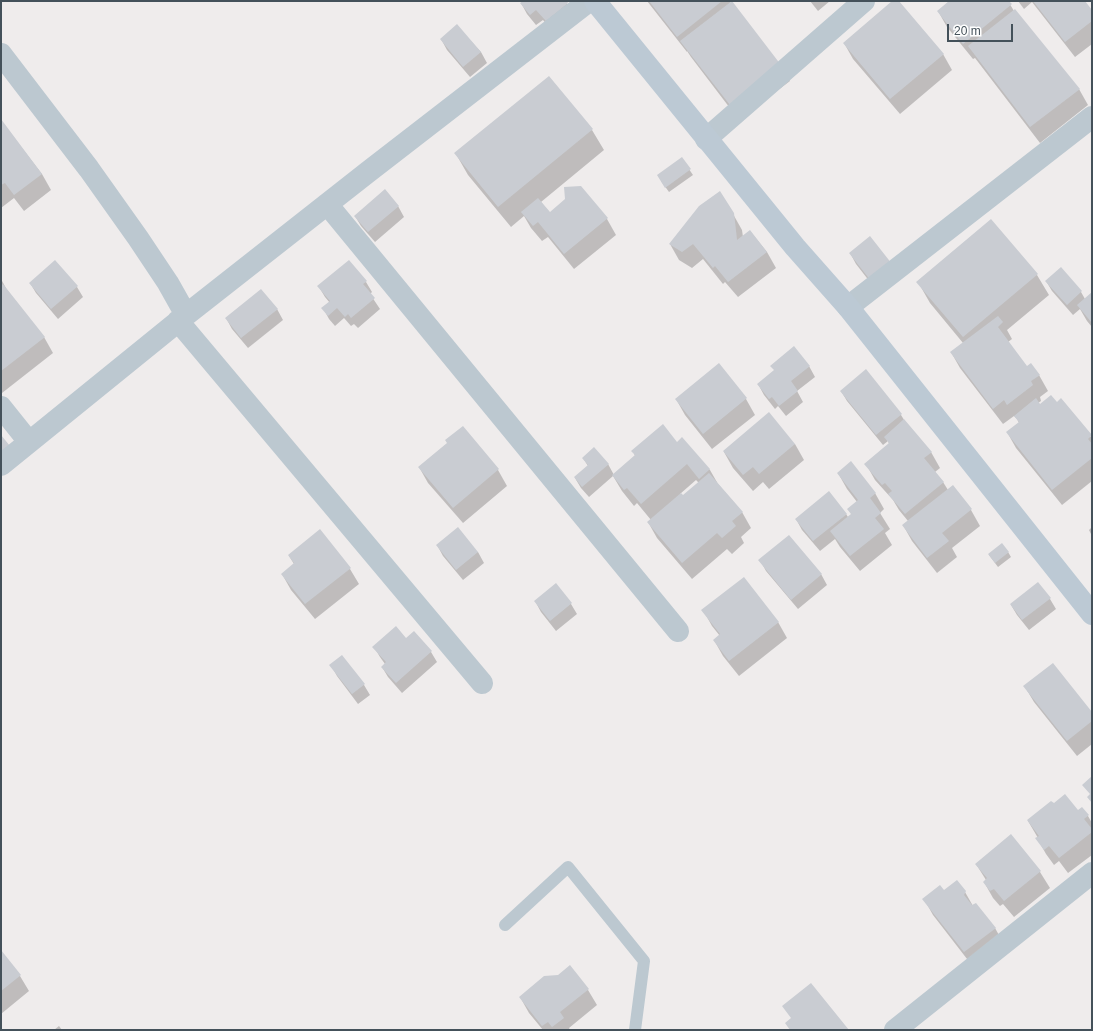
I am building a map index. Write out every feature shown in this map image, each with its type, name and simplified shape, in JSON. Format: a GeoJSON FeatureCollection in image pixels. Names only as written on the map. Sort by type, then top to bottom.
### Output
{"type":"FeatureCollection","features":[{"type":"Feature","properties":{"kind":"main road"},"geometry":{"type":"LineString","coordinates":[[595,1],[795,247],[848,308],[1092,614]]}},
{"type":"Feature","properties":{"kind":"street"},"geometry":{"type":"LineString","coordinates":[[1,465],[182,318],[589,1]]}},
{"type":"Feature","properties":{"kind":"street"},"geometry":{"type":"LineString","coordinates":[[706,138],[864,1]]}},
{"type":"Feature","properties":{"kind":"street"},"geometry":{"type":"LineString","coordinates":[[1,54],[89,169],[134,232],[168,282],[182,318],[482,683]]}},
{"type":"Feature","properties":{"kind":"street"},"geometry":{"type":"LineString","coordinates":[[848,308],[1092,117]]}},
{"type":"Feature","properties":{"kind":"street"},"geometry":{"type":"LineString","coordinates":[[327,204],[678,631]]}},
{"type":"Feature","properties":{"kind":"street"},"geometry":{"type":"LineString","coordinates":[[1,407],[29,442]]}},
{"type":"Feature","properties":{"kind":"street"},"geometry":{"type":"LineString","coordinates":[[895,1030],[1092,873]]}},
{"type":"Feature","properties":{"kind":"lane"},"geometry":{"type":"LineString","coordinates":[[505,925],[568,867],[644,961],[635,1030]]}},
{"type":"Feature","properties":{"kind":"building"},"geometry":{"type":"Polygon","coordinates":[[[523,1],[567,1],[568,3],[546,21],[536,10],[530,15],[520,3],[523,1]]]}},
{"type":"Feature","properties":{"kind":"building"},"geometry":{"type":"Polygon","coordinates":[[[649,1],[722,1],[677,37],[649,1]]]}},
{"type":"Feature","properties":{"kind":"building"},"geometry":{"type":"Polygon","coordinates":[[[732,1],[781,65],[730,105],[680,41],[732,1]]]}},
{"type":"Feature","properties":{"kind":"building"},"geometry":{"type":"Polygon","coordinates":[[[892,1],[899,1],[944,54],[890,99],[843,43],[892,1]]]}},
{"type":"Feature","properties":{"kind":"building"},"geometry":{"type":"Polygon","coordinates":[[[949,1],[1009,1],[1012,4],[963,44],[937,11],[949,1]]]}},
{"type":"Feature","properties":{"kind":"building"},"geometry":{"type":"Polygon","coordinates":[[[1033,1],[1085,1],[1092,10],[1092,21],[1065,42],[1033,1]]]}},
{"type":"Feature","properties":{"kind":"building"},"geometry":{"type":"Polygon","coordinates":[[[1015,9],[1080,89],[1030,127],[968,46],[1015,9]]]}},
{"type":"Feature","properties":{"kind":"building"},"geometry":{"type":"Polygon","coordinates":[[[457,24],[481,52],[463,67],[440,39],[457,24]]]}},
{"type":"Feature","properties":{"kind":"building"},"geometry":{"type":"Polygon","coordinates":[[[549,76],[593,129],[498,207],[454,153],[549,76]]]}},
{"type":"Feature","properties":{"kind":"building"},"geometry":{"type":"Polygon","coordinates":[[[1,119],[42,174],[14,195],[5,183],[1,185],[1,119]]]}},
{"type":"Feature","properties":{"kind":"building"},"geometry":{"type":"Polygon","coordinates":[[[682,157],[691,169],[665,188],[657,175],[682,157]]]}},
{"type":"Feature","properties":{"kind":"building"},"geometry":{"type":"Polygon","coordinates":[[[581,186],[608,218],[564,254],[538,222],[533,226],[521,212],[538,198],[550,212],[565,199],[564,187],[581,186]]]}},
{"type":"Feature","properties":{"kind":"building"},"geometry":{"type":"Polygon","coordinates":[[[385,189],[399,206],[368,232],[354,216],[385,189]]]}},
{"type":"Feature","properties":{"kind":"building"},"geometry":{"type":"Polygon","coordinates":[[[720,191],[734,213],[737,240],[750,230],[767,252],[728,282],[715,266],[713,268],[693,244],[682,252],[669,244],[699,206],[720,191]]]}},
{"type":"Feature","properties":{"kind":"building"},"geometry":{"type":"Polygon","coordinates":[[[991,219],[1038,274],[963,337],[916,282],[991,219]]]}},
{"type":"Feature","properties":{"kind":"building"},"geometry":{"type":"Polygon","coordinates":[[[870,236],[892,264],[871,281],[849,253],[870,236]]]}},
{"type":"Feature","properties":{"kind":"building"},"geometry":{"type":"Polygon","coordinates":[[[55,260],[78,286],[51,309],[29,283],[55,260]]]}},
{"type":"Feature","properties":{"kind":"building"},"geometry":{"type":"Polygon","coordinates":[[[349,260],[367,281],[363,284],[375,298],[351,318],[348,314],[345,317],[337,308],[328,316],[321,308],[330,301],[317,286],[349,260]]]}},
{"type":"Feature","properties":{"kind":"building"},"geometry":{"type":"Polygon","coordinates":[[[1061,267],[1082,291],[1067,305],[1045,281],[1061,267]]]}},
{"type":"Feature","properties":{"kind":"building"},"geometry":{"type":"Polygon","coordinates":[[[3,284],[45,337],[1,371],[1,286],[3,284]]]}},
{"type":"Feature","properties":{"kind":"building"},"geometry":{"type":"Polygon","coordinates":[[[261,289],[278,309],[241,338],[225,318],[261,289]]]}},
{"type":"Feature","properties":{"kind":"building"},"geometry":{"type":"Polygon","coordinates":[[[1092,292],[1092,323],[1077,305],[1092,292]]]}},
{"type":"Feature","properties":{"kind":"building"},"geometry":{"type":"Polygon","coordinates":[[[998,316],[1003,322],[998,327],[1027,366],[1031,363],[1040,375],[1031,381],[1033,385],[1007,405],[1004,400],[993,409],[950,352],[998,316]]]}},
{"type":"Feature","properties":{"kind":"building"},"geometry":{"type":"Polygon","coordinates":[[[794,346],[810,366],[791,381],[798,391],[779,406],[772,397],[769,399],[757,384],[774,370],[770,366],[794,346]]]}},
{"type":"Feature","properties":{"kind":"building"},"geometry":{"type":"Polygon","coordinates":[[[719,363],[747,398],[703,434],[675,399],[719,363]]]}},
{"type":"Feature","properties":{"kind":"building"},"geometry":{"type":"Polygon","coordinates":[[[866,369],[902,414],[876,435],[840,391],[866,369]]]}},
{"type":"Feature","properties":{"kind":"building"},"geometry":{"type":"Polygon","coordinates":[[[1051,395],[1057,402],[1061,398],[1092,435],[1088,439],[1092,444],[1092,458],[1052,490],[1006,432],[1019,422],[1014,416],[1036,398],[1040,404],[1051,395]]]}},
{"type":"Feature","properties":{"kind":"building"},"geometry":{"type":"Polygon","coordinates":[[[769,412],[795,444],[759,474],[753,467],[743,475],[723,451],[769,412]]]}},
{"type":"Feature","properties":{"kind":"building"},"geometry":{"type":"Polygon","coordinates":[[[904,419],[932,452],[924,458],[944,482],[905,514],[888,494],[892,491],[885,483],[882,485],[864,464],[889,443],[884,437],[904,419]]]}},
{"type":"Feature","properties":{"kind":"building"},"geometry":{"type":"Polygon","coordinates":[[[663,424],[677,442],[682,437],[710,469],[699,479],[687,464],[641,504],[627,488],[624,490],[612,475],[635,455],[631,451],[663,424]]]}},
{"type":"Feature","properties":{"kind":"building"},"geometry":{"type":"Polygon","coordinates":[[[463,426],[499,469],[453,508],[418,467],[447,443],[445,440],[463,426]]]}},
{"type":"Feature","properties":{"kind":"building"},"geometry":{"type":"Polygon","coordinates":[[[1,435],[10,446],[1,453],[1,435]]]}},
{"type":"Feature","properties":{"kind":"building"},"geometry":{"type":"Polygon","coordinates":[[[594,447],[609,464],[582,487],[574,477],[588,465],[582,458],[594,447]]]}},
{"type":"Feature","properties":{"kind":"building"},"geometry":{"type":"Polygon","coordinates":[[[851,461],[876,493],[870,498],[881,513],[875,518],[884,529],[850,556],[830,531],[851,514],[847,509],[858,500],[837,473],[851,461]]]}},
{"type":"Feature","properties":{"kind":"building"},"geometry":{"type":"Polygon","coordinates":[[[709,473],[743,512],[732,521],[736,526],[722,538],[717,533],[682,563],[647,522],[681,493],[683,495],[709,473]]]}},
{"type":"Feature","properties":{"kind":"building"},"geometry":{"type":"Polygon","coordinates":[[[953,485],[972,509],[942,533],[949,541],[927,558],[902,525],[953,485]]]}},
{"type":"Feature","properties":{"kind":"building"},"geometry":{"type":"Polygon","coordinates":[[[829,491],[847,514],[813,541],[795,519],[829,491]]]}},
{"type":"Feature","properties":{"kind":"building"},"geometry":{"type":"Polygon","coordinates":[[[458,527],[478,552],[456,570],[436,545],[458,527]]]}},
{"type":"Feature","properties":{"kind":"building"},"geometry":{"type":"Polygon","coordinates":[[[320,529],[351,568],[305,604],[281,574],[294,563],[288,555],[320,529]]]}},
{"type":"Feature","properties":{"kind":"building"},"geometry":{"type":"Polygon","coordinates":[[[789,535],[822,574],[791,600],[758,560],[789,535]]]}},
{"type":"Feature","properties":{"kind":"building"},"geometry":{"type":"Polygon","coordinates":[[[1002,543],[1009,552],[995,563],[988,554],[1002,543]]]}},
{"type":"Feature","properties":{"kind":"building"},"geometry":{"type":"Polygon","coordinates":[[[744,577],[779,622],[729,661],[713,640],[720,634],[701,610],[744,577]]]}},
{"type":"Feature","properties":{"kind":"building"},"geometry":{"type":"Polygon","coordinates":[[[1038,582],[1051,598],[1022,620],[1010,604],[1038,582]]]}},
{"type":"Feature","properties":{"kind":"building"},"geometry":{"type":"Polygon","coordinates":[[[556,583],[572,603],[550,621],[534,601],[556,583]]]}},
{"type":"Feature","properties":{"kind":"building"},"geometry":{"type":"Polygon","coordinates":[[[396,626],[406,638],[414,631],[432,651],[396,683],[381,667],[386,662],[372,647],[396,626]]]}},
{"type":"Feature","properties":{"kind":"building"},"geometry":{"type":"Polygon","coordinates":[[[342,655],[365,684],[352,694],[329,665],[342,655]]]}},
{"type":"Feature","properties":{"kind":"building"},"geometry":{"type":"Polygon","coordinates":[[[1053,663],[1092,712],[1092,721],[1067,741],[1023,686],[1053,663]]]}},
{"type":"Feature","properties":{"kind":"building"},"geometry":{"type":"Polygon","coordinates":[[[1092,776],[1092,803],[1087,797],[1090,794],[1082,785],[1092,776]]]}},
{"type":"Feature","properties":{"kind":"building"},"geometry":{"type":"Polygon","coordinates":[[[1065,794],[1078,810],[1082,807],[1089,815],[1084,819],[1092,829],[1092,832],[1059,858],[1049,846],[1044,850],[1035,838],[1039,836],[1027,820],[1051,801],[1054,803],[1065,794]]]}},
{"type":"Feature","properties":{"kind":"building"},"geometry":{"type":"Polygon","coordinates":[[[1011,834],[1041,871],[1004,901],[994,889],[990,891],[983,882],[987,878],[975,864],[1011,834]]]}},
{"type":"Feature","properties":{"kind":"building"},"geometry":{"type":"Polygon","coordinates":[[[957,880],[966,891],[964,895],[972,905],[976,903],[996,928],[964,952],[922,899],[940,885],[944,890],[957,880]]]}},
{"type":"Feature","properties":{"kind":"building"},"geometry":{"type":"Polygon","coordinates":[[[1,950],[21,975],[1,991],[1,950]]]}},
{"type":"Feature","properties":{"kind":"building"},"geometry":{"type":"Polygon","coordinates":[[[570,965],[589,989],[560,1012],[564,1018],[552,1027],[548,1022],[542,1026],[519,997],[544,976],[558,975],[570,965]]]}},
{"type":"Feature","properties":{"kind":"building"},"geometry":{"type":"Polygon","coordinates":[[[811,983],[849,1030],[790,1030],[785,1023],[791,1018],[782,1006],[811,983]]]}}]}
